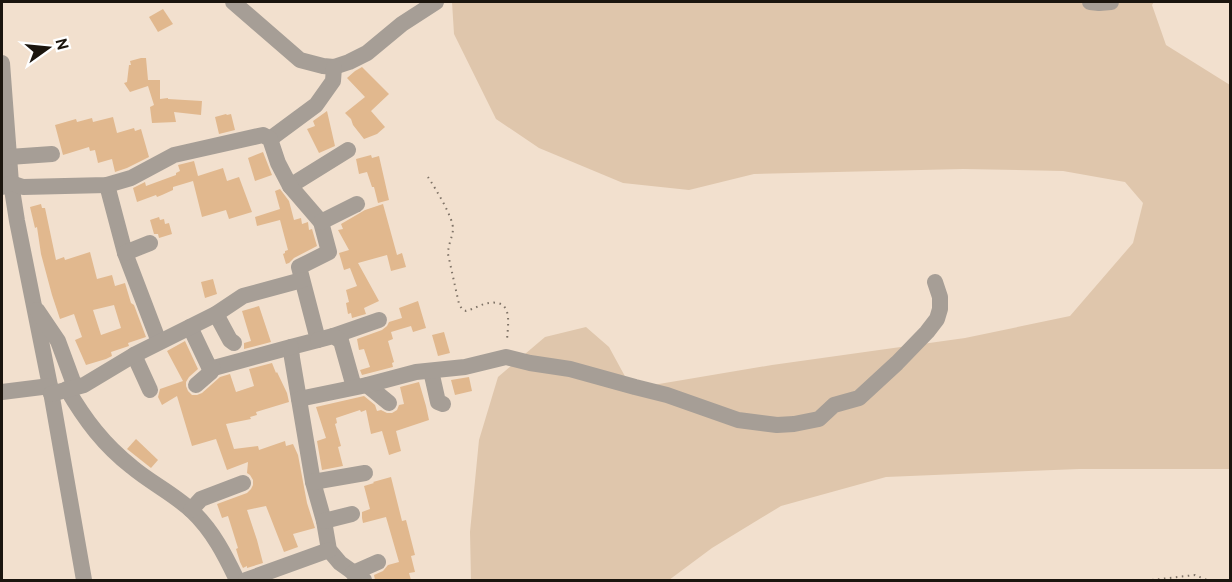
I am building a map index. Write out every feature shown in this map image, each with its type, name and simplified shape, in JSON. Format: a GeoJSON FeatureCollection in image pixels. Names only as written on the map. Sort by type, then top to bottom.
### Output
{"type":"FeatureCollection","features":[{"type":"Feature","properties":{"kind":"street"},"geometry":{"type":"LineString","coordinates":[[233,2],[300,60],[334,67],[367,53],[402,24],[436,2]]}},
{"type":"Feature","properties":{"kind":"street"},"geometry":{"type":"LineString","coordinates":[[1090,2],[1111,2]]}},
{"type":"Feature","properties":{"kind":"street"},"geometry":{"type":"LineString","coordinates":[[2,63],[9,158],[6,185],[32,302],[61,389],[109,448],[191,510],[209,529],[237,580]]}},
{"type":"Feature","properties":{"kind":"street"},"geometry":{"type":"LineString","coordinates":[[270,139],[316,105],[333,81],[334,67]]}},
{"type":"Feature","properties":{"kind":"street"},"geometry":{"type":"LineString","coordinates":[[6,185],[23,187],[107,185],[131,178],[174,155],[263,135],[270,139],[278,163],[290,186],[321,222],[329,252],[298,267],[326,338]]}},
{"type":"Feature","properties":{"kind":"street"},"geometry":{"type":"LineString","coordinates":[[290,186],[348,150]]}},
{"type":"Feature","properties":{"kind":"street"},"geometry":{"type":"LineString","coordinates":[[9,158],[52,154]]}},
{"type":"Feature","properties":{"kind":"street"},"geometry":{"type":"LineString","coordinates":[[107,185],[125,253],[159,342]]}},
{"type":"Feature","properties":{"kind":"street"},"geometry":{"type":"LineString","coordinates":[[321,222],[357,204]]}},
{"type":"Feature","properties":{"kind":"street"},"geometry":{"type":"LineString","coordinates":[[125,253],[150,243]]}},
{"type":"Feature","properties":{"kind":"street"},"geometry":{"type":"LineString","coordinates":[[2,392],[61,389],[84,385],[134,355],[216,314],[243,296],[302,280]]}},
{"type":"Feature","properties":{"kind":"street"},"geometry":{"type":"LineString","coordinates":[[299,399],[416,372],[465,367],[506,357],[570,369],[667,395],[738,420],[777,425],[794,424],[819,418],[834,405],[859,398],[897,363],[937,319],[940,297],[935,282]]}},
{"type":"Feature","properties":{"kind":"street"},"geometry":{"type":"LineString","coordinates":[[32,302],[58,341],[61,389],[84,580]]}},
{"type":"Feature","properties":{"kind":"street"},"geometry":{"type":"LineString","coordinates":[[216,314],[230,340],[234,342]]}},
{"type":"Feature","properties":{"kind":"street"},"geometry":{"type":"LineString","coordinates":[[190,327],[210,369],[326,338],[379,320]]}},
{"type":"Feature","properties":{"kind":"street"},"geometry":{"type":"LineString","coordinates":[[326,338],[341,341],[361,386],[389,403]]}},
{"type":"Feature","properties":{"kind":"street"},"geometry":{"type":"LineString","coordinates":[[291,347],[313,482],[329,550],[340,563],[359,577],[378,562]]}},
{"type":"Feature","properties":{"kind":"street"},"geometry":{"type":"LineString","coordinates":[[134,355],[150,390]]}},
{"type":"Feature","properties":{"kind":"street"},"geometry":{"type":"LineString","coordinates":[[196,384],[213,368]]}},
{"type":"Feature","properties":{"kind":"street"},"geometry":{"type":"LineString","coordinates":[[430,371],[438,402],[443,404]]}},
{"type":"Feature","properties":{"kind":"street"},"geometry":{"type":"LineString","coordinates":[[313,482],[365,473]]}},
{"type":"Feature","properties":{"kind":"street"},"geometry":{"type":"LineString","coordinates":[[191,510],[201,499],[243,483]]}},
{"type":"Feature","properties":{"kind":"street"},"geometry":{"type":"LineString","coordinates":[[324,521],[352,514]]}},
{"type":"Feature","properties":{"kind":"street"},"geometry":{"type":"LineString","coordinates":[[246,580],[329,550]]}},
{"type":"Feature","properties":{"kind":"path"},"geometry":{"type":"LineString","coordinates":[[428,177],[452,221],[453,230],[448,254],[459,304],[466,311],[487,303],[505,306],[508,311],[506,357]]}},
{"type":"Feature","properties":{"kind":"path"},"geometry":{"type":"LineString","coordinates":[[1152,580],[1189,575],[1207,580]]}},
{"type":"Feature","properties":{"kind":"shaded area"},"geometry":{"type":"Polygon","coordinates":[[[452,2],[1154,2],[1152,5],[1166,45],[1230,85],[1230,469],[1079,469],[886,477],[781,506],[712,548],[669,580],[471,580],[470,532],[479,440],[498,377],[545,337],[586,327],[609,347],[633,391],[653,385],[772,365],[965,338],[1070,316],[1133,243],[1143,203],[1125,182],[1063,171],[963,169],[754,174],[689,190],[623,183],[539,148],[496,119],[454,34],[452,2]]]}},
{"type":"Feature","properties":{"kind":"building"},"geometry":{"type":"Polygon","coordinates":[[[163,9],[173,24],[158,32],[149,17],[163,9]]]}},
{"type":"Feature","properties":{"kind":"building"},"geometry":{"type":"Polygon","coordinates":[[[146,58],[148,80],[160,80],[160,99],[202,101],[201,115],[174,112],[176,122],[152,123],[150,107],[154,105],[148,86],[130,92],[124,83],[127,82],[130,61],[146,58]]]}},
{"type":"Feature","properties":{"kind":"building"},"geometry":{"type":"Polygon","coordinates":[[[362,67],[389,94],[371,111],[385,127],[377,134],[364,139],[345,113],[365,97],[347,78],[362,67]]]}},
{"type":"Feature","properties":{"kind":"building"},"geometry":{"type":"Polygon","coordinates":[[[327,111],[335,146],[319,153],[307,129],[315,126],[313,121],[327,111]]]}},
{"type":"Feature","properties":{"kind":"building"},"geometry":{"type":"Polygon","coordinates":[[[231,114],[235,130],[219,134],[215,117],[231,114]]]}},
{"type":"Feature","properties":{"kind":"building"},"geometry":{"type":"Polygon","coordinates":[[[113,117],[117,133],[134,128],[135,131],[141,129],[149,157],[115,172],[112,159],[98,163],[95,150],[90,151],[89,147],[63,155],[55,125],[76,119],[77,122],[92,118],[93,122],[113,117]]]}},
{"type":"Feature","properties":{"kind":"building"},"geometry":{"type":"Polygon","coordinates":[[[263,152],[272,175],[255,181],[248,158],[263,152]]]}},
{"type":"Feature","properties":{"kind":"building"},"geometry":{"type":"Polygon","coordinates":[[[371,155],[372,158],[379,156],[389,200],[378,203],[367,172],[359,174],[356,159],[371,155]]]}},
{"type":"Feature","properties":{"kind":"building"},"geometry":{"type":"Polygon","coordinates":[[[194,161],[198,176],[223,168],[227,181],[239,177],[252,212],[229,219],[226,210],[202,217],[193,181],[173,187],[173,190],[157,197],[156,195],[137,202],[133,188],[145,182],[146,186],[176,175],[180,171],[178,165],[194,161]]]}},
{"type":"Feature","properties":{"kind":"building"},"geometry":{"type":"Polygon","coordinates":[[[280,189],[289,201],[294,220],[301,218],[302,224],[308,222],[309,230],[312,229],[317,246],[286,264],[283,254],[288,250],[280,220],[257,226],[255,217],[280,209],[275,191],[280,189]]]}},
{"type":"Feature","properties":{"kind":"building"},"geometry":{"type":"Polygon","coordinates":[[[41,204],[42,208],[45,208],[56,260],[64,257],[65,260],[90,252],[97,279],[112,275],[115,286],[125,283],[146,337],[111,352],[112,356],[106,359],[86,365],[75,340],[82,337],[74,314],[60,319],[30,207],[41,204]],[[114,305],[93,310],[101,335],[121,328],[114,305]]]}},
{"type":"Feature","properties":{"kind":"building"},"geometry":{"type":"Polygon","coordinates":[[[383,204],[397,255],[402,253],[406,267],[391,271],[387,255],[358,263],[379,301],[364,308],[366,314],[352,318],[351,313],[348,314],[346,303],[349,302],[346,290],[357,286],[350,268],[344,270],[339,253],[349,250],[338,230],[343,229],[341,224],[365,210],[383,204]]]}},
{"type":"Feature","properties":{"kind":"building"},"geometry":{"type":"Polygon","coordinates":[[[159,217],[160,220],[164,219],[165,224],[169,223],[172,234],[159,238],[158,234],[154,234],[150,220],[159,217]]]}},
{"type":"Feature","properties":{"kind":"building"},"geometry":{"type":"Polygon","coordinates":[[[213,279],[217,294],[205,298],[201,282],[213,279]]]}},
{"type":"Feature","properties":{"kind":"building"},"geometry":{"type":"Polygon","coordinates":[[[418,301],[426,328],[413,332],[411,326],[391,332],[393,339],[388,341],[394,362],[393,367],[362,375],[360,370],[370,367],[364,349],[359,350],[357,339],[382,330],[389,322],[402,318],[399,308],[418,301]]]}},
{"type":"Feature","properties":{"kind":"building"},"geometry":{"type":"Polygon","coordinates":[[[259,306],[271,342],[244,349],[244,343],[251,341],[242,311],[259,306]]]}},
{"type":"Feature","properties":{"kind":"building"},"geometry":{"type":"Polygon","coordinates":[[[444,332],[450,353],[438,356],[432,335],[444,332]]]}},
{"type":"Feature","properties":{"kind":"building"},"geometry":{"type":"Polygon","coordinates":[[[185,341],[198,369],[186,382],[188,391],[192,395],[202,393],[220,377],[230,374],[236,392],[254,386],[249,369],[272,363],[287,393],[289,402],[256,412],[257,415],[250,417],[251,419],[226,424],[234,449],[258,446],[259,450],[285,441],[286,446],[293,444],[298,455],[307,503],[315,528],[293,534],[298,547],[284,552],[266,506],[247,510],[263,563],[247,568],[247,566],[243,568],[240,562],[228,516],[222,518],[217,504],[247,493],[251,489],[253,480],[247,473],[248,462],[227,470],[216,439],[192,446],[177,396],[162,405],[158,397],[160,389],[183,381],[167,351],[185,341]]]}},
{"type":"Feature","properties":{"kind":"building"},"geometry":{"type":"Polygon","coordinates":[[[469,377],[472,391],[455,395],[451,380],[469,377]]]}},
{"type":"Feature","properties":{"kind":"building"},"geometry":{"type":"Polygon","coordinates":[[[419,382],[429,420],[396,431],[401,451],[389,455],[382,431],[371,434],[366,410],[361,412],[360,410],[336,418],[337,423],[335,424],[341,446],[338,447],[343,466],[322,470],[317,441],[326,438],[316,407],[364,396],[375,405],[377,411],[392,413],[399,405],[404,404],[400,387],[419,382]]]}},
{"type":"Feature","properties":{"kind":"building"},"geometry":{"type":"Polygon","coordinates":[[[136,439],[158,460],[151,468],[127,449],[136,439]]]}},
{"type":"Feature","properties":{"kind":"building"},"geometry":{"type":"Polygon","coordinates":[[[391,477],[402,521],[406,520],[415,555],[411,556],[415,572],[409,573],[411,580],[375,580],[374,575],[383,571],[388,565],[399,562],[386,517],[363,523],[362,518],[362,512],[370,509],[364,486],[391,477]]]}}]}
